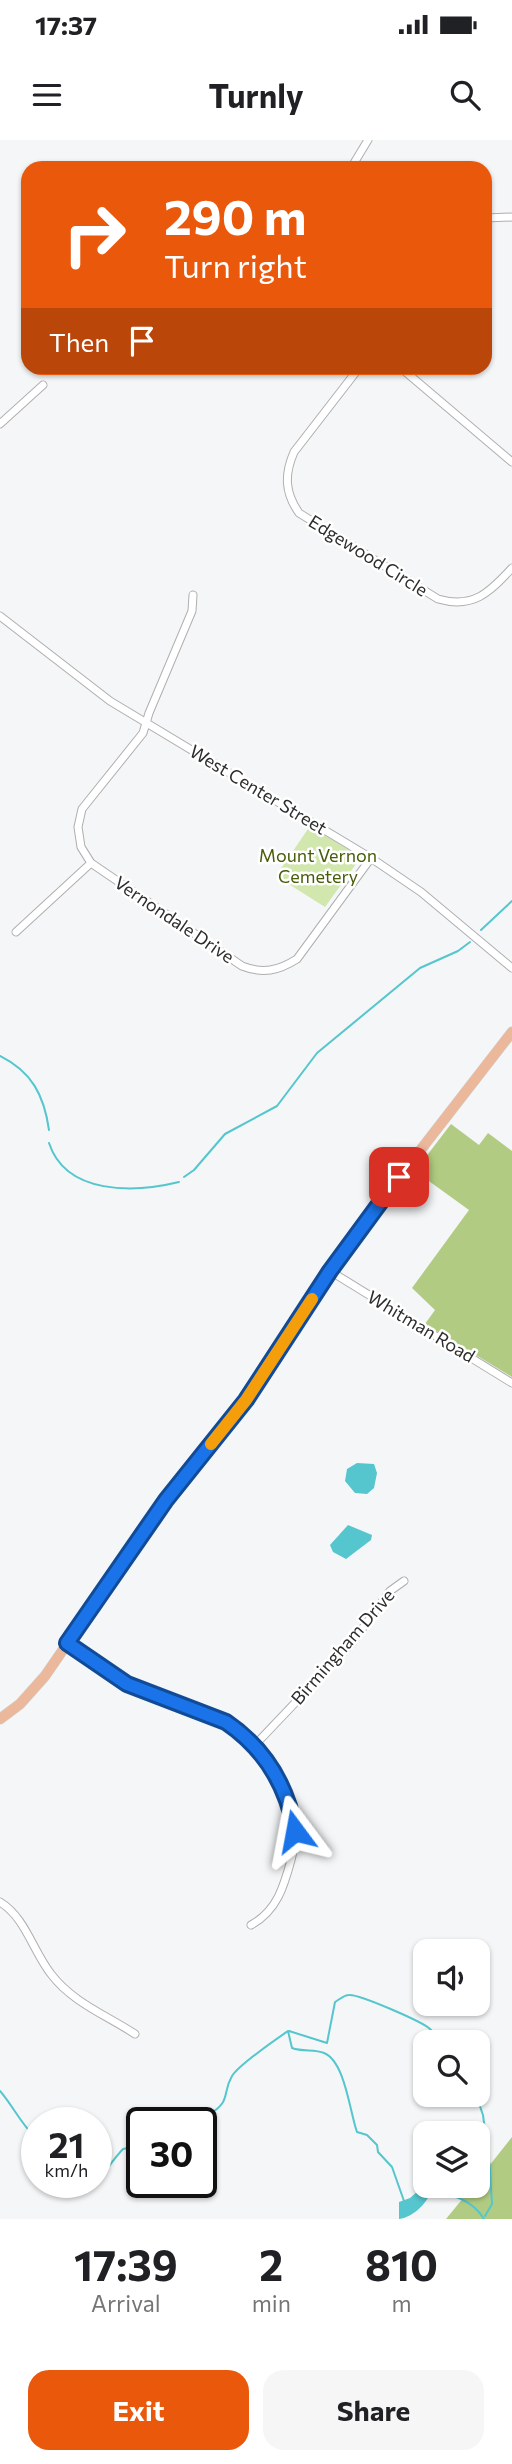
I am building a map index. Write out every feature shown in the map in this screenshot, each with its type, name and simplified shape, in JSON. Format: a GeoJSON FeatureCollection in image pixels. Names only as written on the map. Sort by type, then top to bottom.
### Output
{"type":"FeatureCollection","features":[{"type":"Feature","properties":{"kind":"main road"},"geometry":{"type":"LineString","coordinates":[[0,1719],[32,1692],[166,1500],[246,1400],[330,1271],[385,1194],[512,1032]]}},
{"type":"Feature","properties":{"kind":"street"},"geometry":{"type":"LineString","coordinates":[[355,161],[368,140]]}},
{"type":"Feature","properties":{"kind":"street"},"geometry":{"type":"LineString","coordinates":[[492,218],[512,217]]}},
{"type":"Feature","properties":{"kind":"street","name":"Edgewood Circle"},"geometry":{"type":"LineString","coordinates":[[354,375],[294,452],[288,467],[289,500],[299,513],[438,599],[454,604],[472,602],[512,568]]}},
{"type":"Feature","properties":{"kind":"street"},"geometry":{"type":"LineString","coordinates":[[409,375],[512,462]]}},
{"type":"Feature","properties":{"kind":"street"},"geometry":{"type":"LineString","coordinates":[[0,424],[43,385]]}},
{"type":"Feature","properties":{"kind":"street"},"geometry":{"type":"LineString","coordinates":[[16,932],[91,863],[81,847],[78,827],[82,809],[144,733],[186,629],[192,611],[193,595]]}},
{"type":"Feature","properties":{"kind":"street","name":"West Center Street"},"geometry":{"type":"LineString","coordinates":[[0,617],[102,695],[371,858],[421,892],[512,968]]}},
{"type":"Feature","properties":{"kind":"street","name":"Vernondale Drive"},"geometry":{"type":"LineString","coordinates":[[91,863],[242,966],[267,971],[281,969],[297,959],[371,858]]}},
{"type":"Feature","properties":{"kind":"street","name":"Whitman Road"},"geometry":{"type":"LineString","coordinates":[[330,1271],[512,1383]]}},
{"type":"Feature","properties":{"kind":"street","name":"Birmingham Drive"},"geometry":{"type":"LineString","coordinates":[[254,1746],[351,1644],[390,1591],[404,1581]]}},
{"type":"Feature","properties":{"kind":"street"},"geometry":{"type":"LineString","coordinates":[[67,1643],[127,1684],[226,1722],[254,1746],[282,1784],[291,1807],[295,1831],[293,1852],[280,1893],[270,1913],[251,1925]]}},
{"type":"Feature","properties":{"kind":"street"},"geometry":{"type":"LineString","coordinates":[[0,1902],[20,1923],[50,1973],[71,1995],[135,2034]]}},
{"type":"Feature","properties":{"kind":"green space","name":"Mount Vernon Cemetery"},"geometry":{"type":"Polygon","coordinates":[[[310,826],[361,857],[325,907],[276,876],[310,826]]]}},
{"type":"Feature","properties":{"kind":"green space"},"geometry":{"type":"Polygon","coordinates":[[[451,1124],[479,1145],[488,1133],[512,1151],[512,1377],[425,1324],[435,1310],[412,1288],[469,1210],[415,1171],[451,1124]]]}},
{"type":"Feature","properties":{"kind":"green space"},"geometry":{"type":"Polygon","coordinates":[[[512,2137],[512,2219],[446,2219],[463,2198],[490,2198],[490,2165],[512,2137]]]}},
{"type":"Feature","properties":{"kind":"water"},"geometry":{"type":"Polygon","coordinates":[[[357,1463],[374,1464],[377,1473],[374,1488],[367,1494],[355,1493],[345,1481],[347,1469],[357,1463]]]}},
{"type":"Feature","properties":{"kind":"water"},"geometry":{"type":"Polygon","coordinates":[[[348,1525],[372,1535],[371,1540],[346,1559],[333,1552],[330,1545],[348,1525]]]}},
{"type":"Feature","properties":{"kind":"water"},"geometry":{"type":"Polygon","coordinates":[[[413,2195],[413,2198],[428,2198],[416,2212],[399,2219],[399,2202],[413,2195]]]}},
{"type":"Feature","properties":{"kind":"waterway"},"geometry":{"type":"LineString","coordinates":[[481,930],[512,901]]}},
{"type":"Feature","properties":{"kind":"waterway"},"geometry":{"type":"LineString","coordinates":[[184,1177],[194,1170],[225,1134],[277,1106],[317,1053],[420,968],[458,951],[470,942]]}},
{"type":"Feature","properties":{"kind":"waterway"},"geometry":{"type":"LineString","coordinates":[[0,1056],[20,1069],[35,1086],[44,1106],[49,1130]]}},
{"type":"Feature","properties":{"kind":"waterway"},"geometry":{"type":"LineString","coordinates":[[49,1143],[58,1160],[70,1173],[86,1181],[123,1188],[179,1182]]}},
{"type":"Feature","properties":{"kind":"waterway"},"geometry":{"type":"LineString","coordinates":[[289,2031],[327,2043],[335,2002],[349,1995],[377,2003],[431,2030]]}},
{"type":"Feature","properties":{"kind":"waterway"},"geometry":{"type":"LineString","coordinates":[[217,2108],[236,2071],[288,2031],[292,2048],[324,2053],[337,2066],[346,2088],[357,2132],[367,2135],[392,2167],[404,2201]]}},
{"type":"Feature","properties":{"kind":"waterway"},"geometry":{"type":"LineString","coordinates":[[0,2091],[21,2120]]}},
{"type":"Feature","properties":{"kind":"waterway"},"geometry":{"type":"LineString","coordinates":[[480,2107],[490,2169],[492,2204],[485,2216]]}},
{"type":"Feature","properties":{"kind":"waterway"},"geometry":{"type":"LineString","coordinates":[[112,2162],[126,2148]]}},
{"type":"Feature","properties":{"kind":"waterway"},"geometry":{"type":"LineString","coordinates":[[459,2198],[484,2219]]}},
{"type":"Feature","properties":{"kind":"slow traffic"},"geometry":{"type":"LineString","coordinates":[[211,1444],[246,1400],[312,1299]]}},
{"type":"Feature","properties":{"kind":"route"},"geometry":{"type":"LineString","coordinates":[[295,1831],[291,1807],[282,1784],[254,1746],[238,1731],[226,1722],[127,1684],[67,1643],[166,1500],[246,1400],[330,1271],[399,1177]]}}]}
